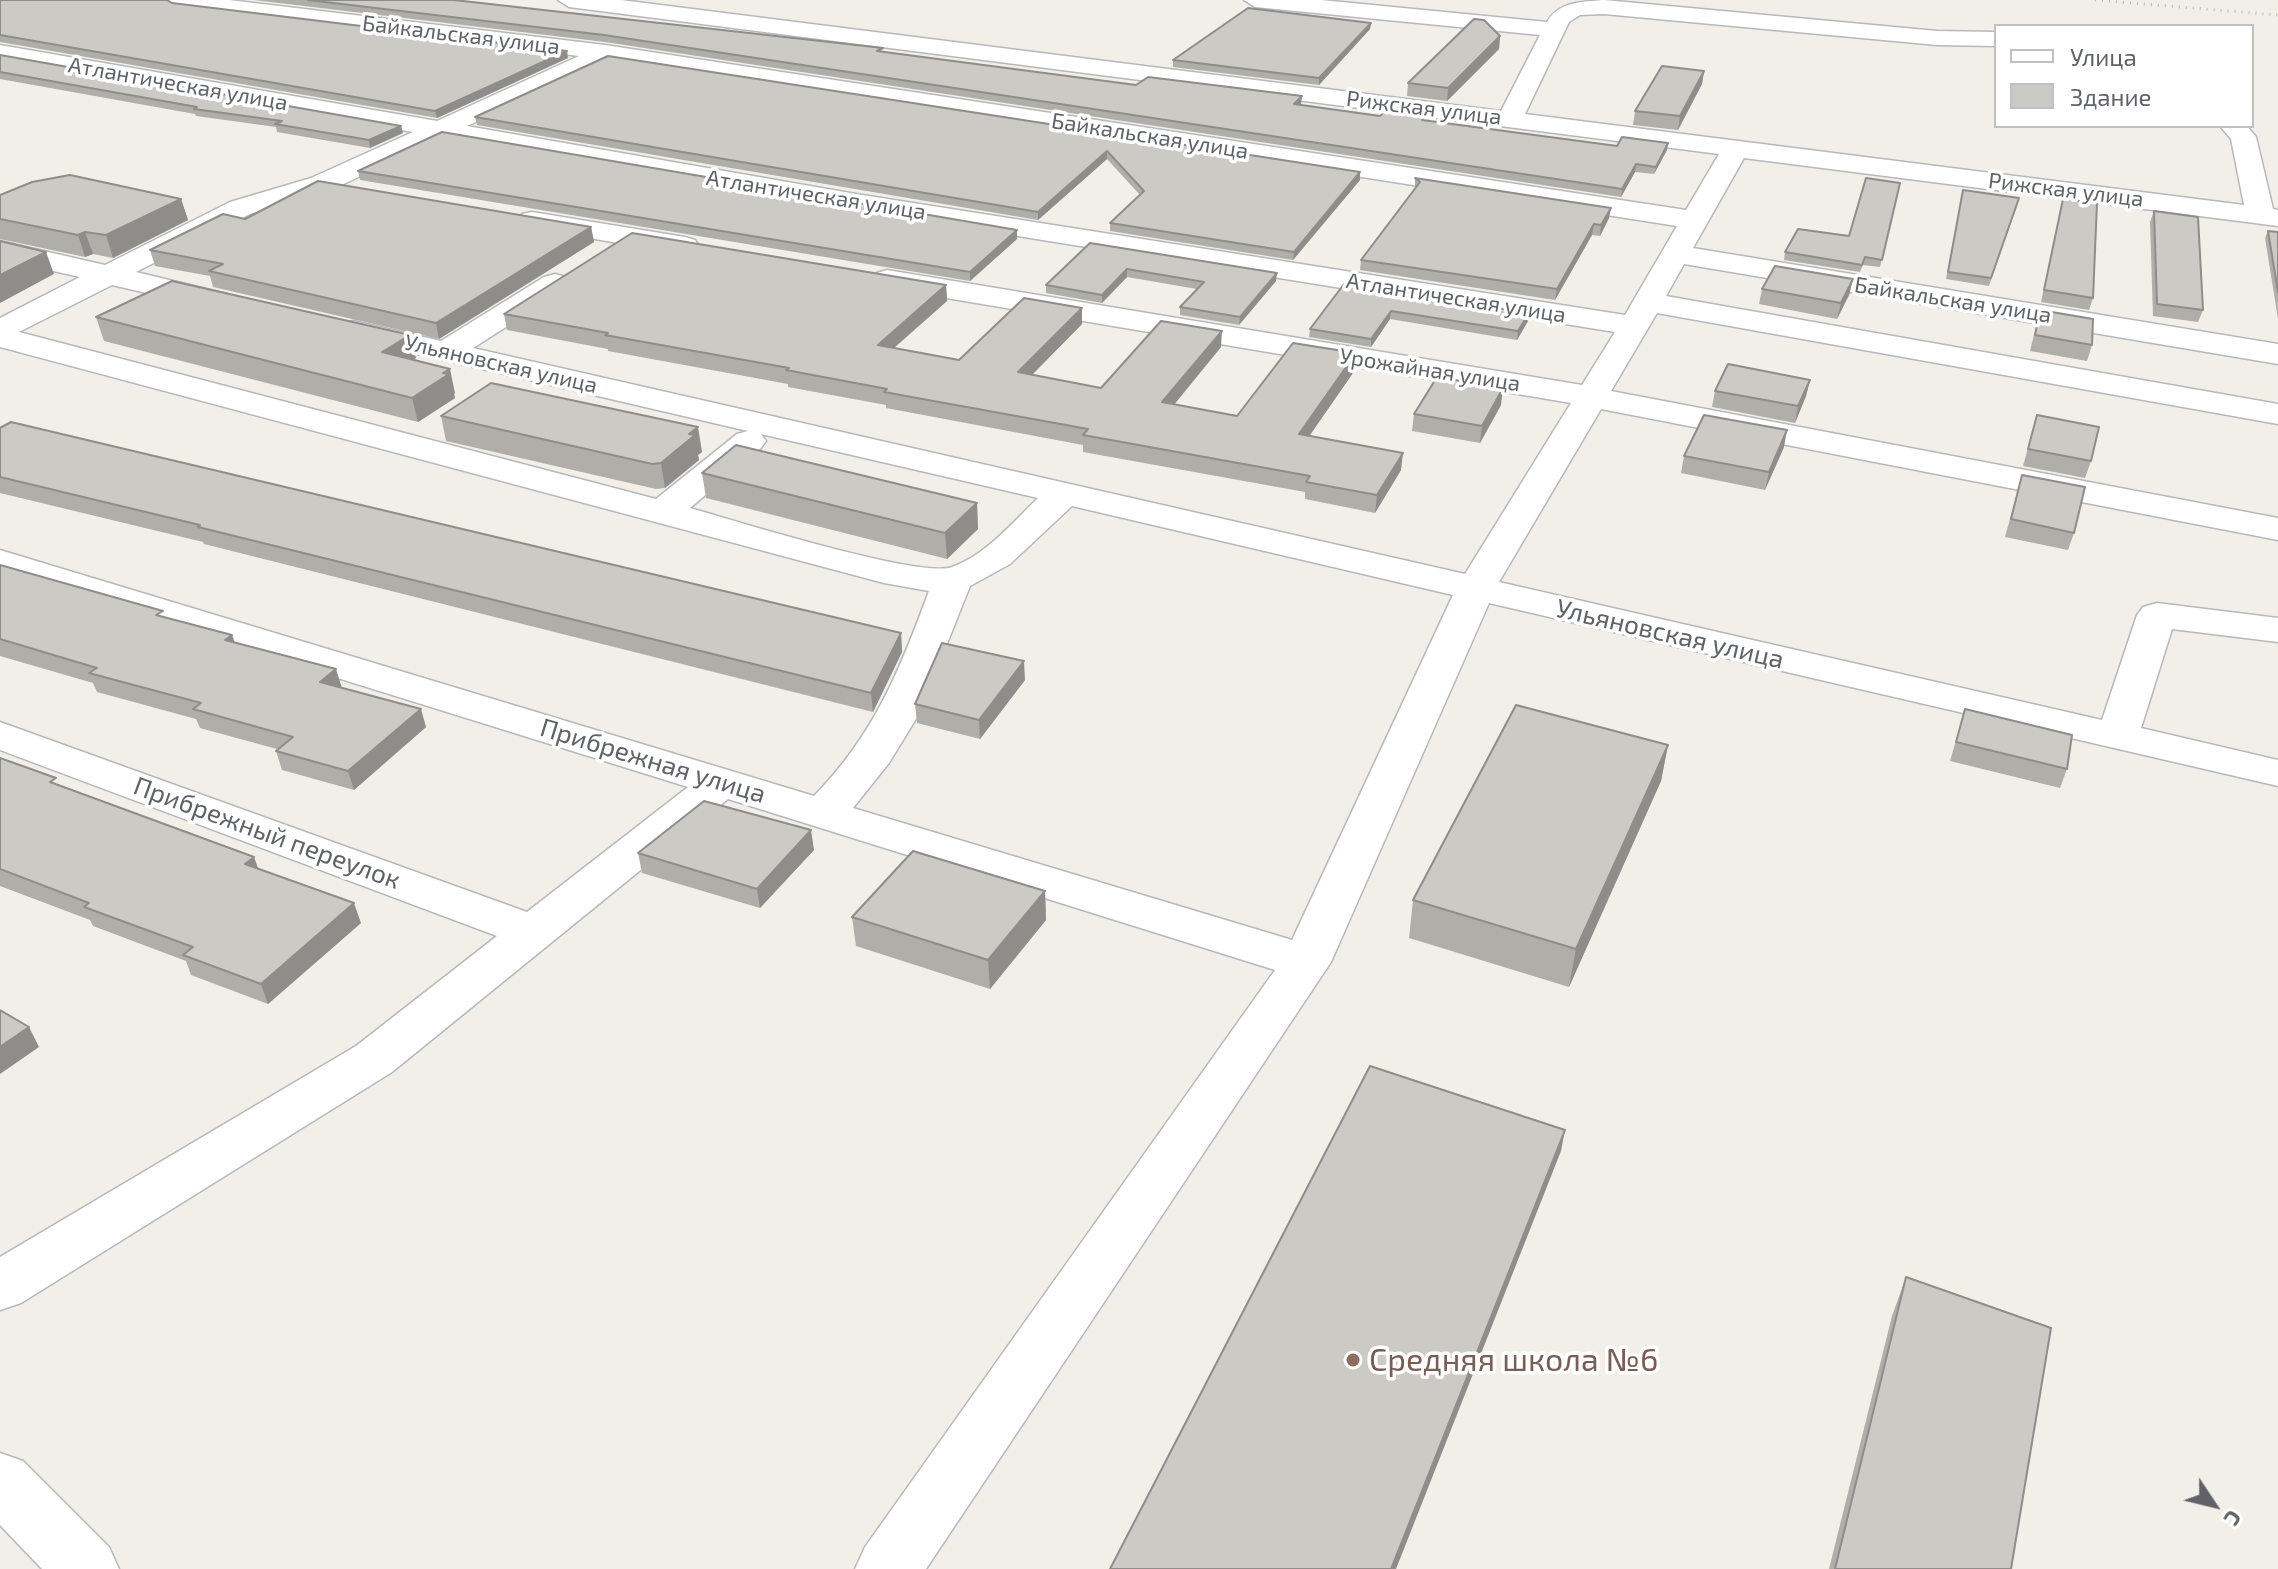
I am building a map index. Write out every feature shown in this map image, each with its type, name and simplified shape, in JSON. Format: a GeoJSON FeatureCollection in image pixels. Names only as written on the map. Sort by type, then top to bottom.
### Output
{"type":"FeatureCollection","features":[{"type":"Feature","properties":{"kind":"street","name":"Байкальская улица"},"geometry":{"type":"LineString","coordinates":[[174,0],[605,52],[1686,237],[2278,354]]}},
{"type":"Feature","properties":{"kind":"street","name":"Рижская улица"},"geometry":{"type":"LineString","coordinates":[[569,0],[2269,216]]}},
{"type":"Feature","properties":{"kind":"street"},"geometry":{"type":"LineString","coordinates":[[0,330],[240,208],[321,184],[687,15],[712,9],[729,0]]}},
{"type":"Feature","properties":{"kind":"street"},"geometry":{"type":"LineString","coordinates":[[1255,0],[1556,30]]}},
{"type":"Feature","properties":{"kind":"street"},"geometry":{"type":"LineString","coordinates":[[1510,119],[1560,18],[1575,9],[1604,7],[1906,35],[1994,39]]}},
{"type":"Feature","properties":{"kind":"street","name":"Атлантическая улица"},"geometry":{"type":"LineString","coordinates":[[0,52],[856,202],[1640,314],[2278,414]]}},
{"type":"Feature","properties":{"kind":"street"},"geometry":{"type":"LineString","coordinates":[[2235,128],[2243,137],[2269,216]]}},
{"type":"Feature","properties":{"kind":"street"},"geometry":{"type":"LineString","coordinates":[[888,1569],[1306,962],[1475,590],[1592,397],[1736,148]]}},
{"type":"Feature","properties":{"kind":"street"},"geometry":{"type":"LineString","coordinates":[[321,184],[367,191]]}},
{"type":"Feature","properties":{"kind":"street"},"geometry":{"type":"LineString","coordinates":[[185,203],[230,214]]}},
{"type":"Feature","properties":{"kind":"street"},"geometry":{"type":"LineString","coordinates":[[505,215],[706,249]]}},
{"type":"Feature","properties":{"kind":"street"},"geometry":{"type":"LineString","coordinates":[[447,351],[628,236]]}},
{"type":"Feature","properties":{"kind":"street"},"geometry":{"type":"LineString","coordinates":[[0,250],[246,307]]}},
{"type":"Feature","properties":{"kind":"street","name":"Урожайная улица"},"geometry":{"type":"LineString","coordinates":[[861,275],[1592,397]]}},
{"type":"Feature","properties":{"kind":"street","name":"Ульяновская улица"},"geometry":{"type":"LineString","coordinates":[[323,324],[2278,773]]}},
{"type":"Feature","properties":{"kind":"street"},"geometry":{"type":"LineString","coordinates":[[0,337],[921,580],[953,579],[977,571],[1063,495]]}},
{"type":"Feature","properties":{"kind":"street"},"geometry":{"type":"LineString","coordinates":[[487,395],[526,370]]}},
{"type":"Feature","properties":{"kind":"street"},"geometry":{"type":"LineString","coordinates":[[1592,397],[2278,529]]}},
{"type":"Feature","properties":{"kind":"street"},"geometry":{"type":"LineString","coordinates":[[408,447],[448,421]]}},
{"type":"Feature","properties":{"kind":"street"},"geometry":{"type":"LineString","coordinates":[[663,512],[767,426]]}},
{"type":"Feature","properties":{"kind":"street","name":"Прибрежная улица"},"geometry":{"type":"LineString","coordinates":[[0,561],[1306,962]]}},
{"type":"Feature","properties":{"kind":"street"},"geometry":{"type":"LineString","coordinates":[[823,813],[859,776],[889,732],[938,622],[953,579]]}},
{"type":"Feature","properties":{"kind":"street"},"geometry":{"type":"LineString","coordinates":[[2118,735],[2157,615],[2278,630]]}},
{"type":"Feature","properties":{"kind":"street","name":"Прибрежный переулок"},"geometry":{"type":"LineString","coordinates":[[0,735],[534,932]]}},
{"type":"Feature","properties":{"kind":"street"},"geometry":{"type":"LineString","coordinates":[[0,1286],[374,1059],[722,782]]}},
{"type":"Feature","properties":{"kind":"street"},"geometry":{"type":"LineString","coordinates":[[0,1481],[86,1569]]}},
{"type":"Feature","properties":{"kind":"building"},"geometry":{"type":"Polygon","coordinates":[[[0,0],[167,0],[567,51],[435,111],[0,35],[0,0]]]}},
{"type":"Feature","properties":{"kind":"building"},"geometry":{"type":"Polygon","coordinates":[[[308,0],[454,0],[883,48],[877,51],[1136,85],[1148,77],[1302,96],[1294,104],[1380,116],[1389,107],[1429,112],[1422,120],[1617,146],[1622,137],[1668,143],[1656,167],[1636,164],[1622,189],[604,35],[308,0]]]}},
{"type":"Feature","properties":{"kind":"building"},"geometry":{"type":"Polygon","coordinates":[[[1248,8],[1371,23],[1319,78],[1173,60],[1248,8]]]}},
{"type":"Feature","properties":{"kind":"building"},"geometry":{"type":"Polygon","coordinates":[[[1474,19],[1484,20],[1500,36],[1448,88],[1408,83],[1474,19]]]}},
{"type":"Feature","properties":{"kind":"building"},"geometry":{"type":"Polygon","coordinates":[[[0,55],[401,126],[369,140],[275,124],[282,121],[194,109],[197,107],[0,72],[0,55]]]}},
{"type":"Feature","properties":{"kind":"building"},"geometry":{"type":"Polygon","coordinates":[[[608,56],[1360,172],[1294,252],[1110,223],[1144,191],[1107,151],[1038,212],[475,117],[608,56]]]}},
{"type":"Feature","properties":{"kind":"building"},"geometry":{"type":"Polygon","coordinates":[[[1662,66],[1704,71],[1680,116],[1635,111],[1662,66]]]}},
{"type":"Feature","properties":{"kind":"building"},"geometry":{"type":"Polygon","coordinates":[[[442,132],[1017,230],[970,272],[358,171],[442,132]]]}},
{"type":"Feature","properties":{"kind":"building"},"geometry":{"type":"Polygon","coordinates":[[[70,175],[181,199],[106,235],[85,232],[78,235],[0,219],[0,195],[32,182],[70,175]]]}},
{"type":"Feature","properties":{"kind":"building"},"geometry":{"type":"Polygon","coordinates":[[[1415,178],[1611,208],[1601,225],[1594,224],[1557,289],[1361,260],[1420,182],[1415,178]]]}},
{"type":"Feature","properties":{"kind":"building"},"geometry":{"type":"Polygon","coordinates":[[[1866,178],[1900,183],[1882,260],[1865,257],[1862,265],[1785,252],[1798,229],[1849,236],[1866,178]]]}},
{"type":"Feature","properties":{"kind":"building"},"geometry":{"type":"Polygon","coordinates":[[[318,181],[591,227],[436,323],[209,271],[223,264],[150,250],[223,214],[245,219],[318,181]]]}},
{"type":"Feature","properties":{"kind":"building"},"geometry":{"type":"Polygon","coordinates":[[[1963,190],[2019,198],[1991,278],[1948,272],[1963,190]]]}},
{"type":"Feature","properties":{"kind":"building"},"geometry":{"type":"Polygon","coordinates":[[[2063,199],[2097,203],[2093,298],[2044,290],[2063,199]]]}},
{"type":"Feature","properties":{"kind":"building"},"geometry":{"type":"Polygon","coordinates":[[[2154,211],[2198,217],[2203,310],[2157,304],[2154,211]]]}},
{"type":"Feature","properties":{"kind":"building"},"geometry":{"type":"Polygon","coordinates":[[[2268,231],[2278,232],[2278,292],[2268,231]]]}},
{"type":"Feature","properties":{"kind":"building"},"geometry":{"type":"Polygon","coordinates":[[[632,233],[946,285],[878,345],[959,360],[1024,298],[1082,308],[1018,372],[1101,388],[1161,321],[1222,331],[1162,402],[1237,416],[1293,343],[1356,353],[1299,434],[1403,453],[1377,495],[1306,482],[1310,476],[1083,435],[1088,429],[884,392],[887,389],[786,370],[789,368],[504,314],[632,233]]]}},
{"type":"Feature","properties":{"kind":"building"},"geometry":{"type":"Polygon","coordinates":[[[0,241],[46,252],[0,275],[0,241]]]}},
{"type":"Feature","properties":{"kind":"building"},"geometry":{"type":"Polygon","coordinates":[[[1090,243],[1277,273],[1240,317],[1180,307],[1204,282],[1127,269],[1102,295],[1046,285],[1090,243]]]}},
{"type":"Feature","properties":{"kind":"building"},"geometry":{"type":"Polygon","coordinates":[[[1775,266],[1853,279],[1841,303],[1762,289],[1775,266]]]}},
{"type":"Feature","properties":{"kind":"building"},"geometry":{"type":"Polygon","coordinates":[[[172,281],[410,335],[382,352],[450,369],[443,373],[449,374],[412,398],[96,317],[172,281]]]}},
{"type":"Feature","properties":{"kind":"building"},"geometry":{"type":"Polygon","coordinates":[[[1344,284],[1529,313],[1518,331],[1391,311],[1371,339],[1310,329],[1344,284]]]}},
{"type":"Feature","properties":{"kind":"building"},"geometry":{"type":"Polygon","coordinates":[[[2040,310],[2093,319],[2092,345],[2035,335],[2040,310]]]}},
{"type":"Feature","properties":{"kind":"building"},"geometry":{"type":"Polygon","coordinates":[[[1728,364],[1810,380],[1798,406],[1715,391],[1728,364]]]}},
{"type":"Feature","properties":{"kind":"building"},"geometry":{"type":"Polygon","coordinates":[[[1437,377],[1503,388],[1482,426],[1414,414],[1437,377]]]}},
{"type":"Feature","properties":{"kind":"building"},"geometry":{"type":"Polygon","coordinates":[[[491,383],[698,427],[689,434],[695,435],[661,463],[652,464],[441,416],[491,383]]]}},
{"type":"Feature","properties":{"kind":"building"},"geometry":{"type":"Polygon","coordinates":[[[1704,415],[1787,430],[1769,472],[1684,456],[1704,415]]]}},
{"type":"Feature","properties":{"kind":"building"},"geometry":{"type":"Polygon","coordinates":[[[2037,415],[2099,427],[2091,461],[2028,449],[2037,415]]]}},
{"type":"Feature","properties":{"kind":"building"},"geometry":{"type":"Polygon","coordinates":[[[11,422],[901,633],[871,693],[0,477],[0,428],[11,422]]]}},
{"type":"Feature","properties":{"kind":"building"},"geometry":{"type":"Polygon","coordinates":[[[736,445],[977,503],[945,533],[702,473],[736,445]]]}},
{"type":"Feature","properties":{"kind":"building"},"geometry":{"type":"Polygon","coordinates":[[[2022,475],[2085,487],[2074,533],[2011,519],[2022,475]]]}},
{"type":"Feature","properties":{"kind":"building"},"geometry":{"type":"Polygon","coordinates":[[[0,565],[163,611],[156,615],[232,635],[225,640],[336,669],[320,682],[421,709],[348,771],[276,751],[293,737],[193,709],[201,703],[89,673],[97,668],[0,639],[0,565]]]}},
{"type":"Feature","properties":{"kind":"building"},"geometry":{"type":"Polygon","coordinates":[[[942,643],[1024,661],[979,720],[915,704],[942,643]]]}},
{"type":"Feature","properties":{"kind":"building"},"geometry":{"type":"Polygon","coordinates":[[[1516,705],[1668,745],[1576,949],[1413,900],[1516,705]]]}},
{"type":"Feature","properties":{"kind":"building"},"geometry":{"type":"Polygon","coordinates":[[[1965,709],[2072,735],[2067,769],[1956,742],[1965,709]]]}},
{"type":"Feature","properties":{"kind":"building"},"geometry":{"type":"Polygon","coordinates":[[[0,758],[56,778],[50,782],[254,857],[245,864],[354,903],[261,984],[183,955],[193,947],[84,907],[89,903],[0,869],[0,758]]]}},
{"type":"Feature","properties":{"kind":"building"},"geometry":{"type":"Polygon","coordinates":[[[704,801],[811,830],[757,889],[638,853],[704,801]]]}},
{"type":"Feature","properties":{"kind":"building"},"geometry":{"type":"Polygon","coordinates":[[[913,851],[1045,891],[988,960],[852,917],[913,851]]]}},
{"type":"Feature","properties":{"kind":"building"},"geometry":{"type":"Polygon","coordinates":[[[0,1010],[29,1027],[0,1047],[0,1010]]]}},
{"type":"Feature","properties":{"kind":"building","name":"Средняя школа №6"},"geometry":{"type":"Polygon","coordinates":[[[1370,1066],[1565,1130],[1391,1569],[1110,1569],[1370,1066]]]}},
{"type":"Feature","properties":{"kind":"building"},"geometry":{"type":"Polygon","coordinates":[[[1906,1277],[2051,1328],[2011,1569],[1835,1569],[1906,1277]]]}},
{"type":"Feature","properties":{"kind":"railway"},"geometry":{"type":"LineString","coordinates":[[2095,0],[2278,15]]}},
{"type":"Feature","properties":{"kind":"place","name":"Средняя школа №6"},"geometry":{"type":"Point","coordinates":[1353,1360]}}]}
